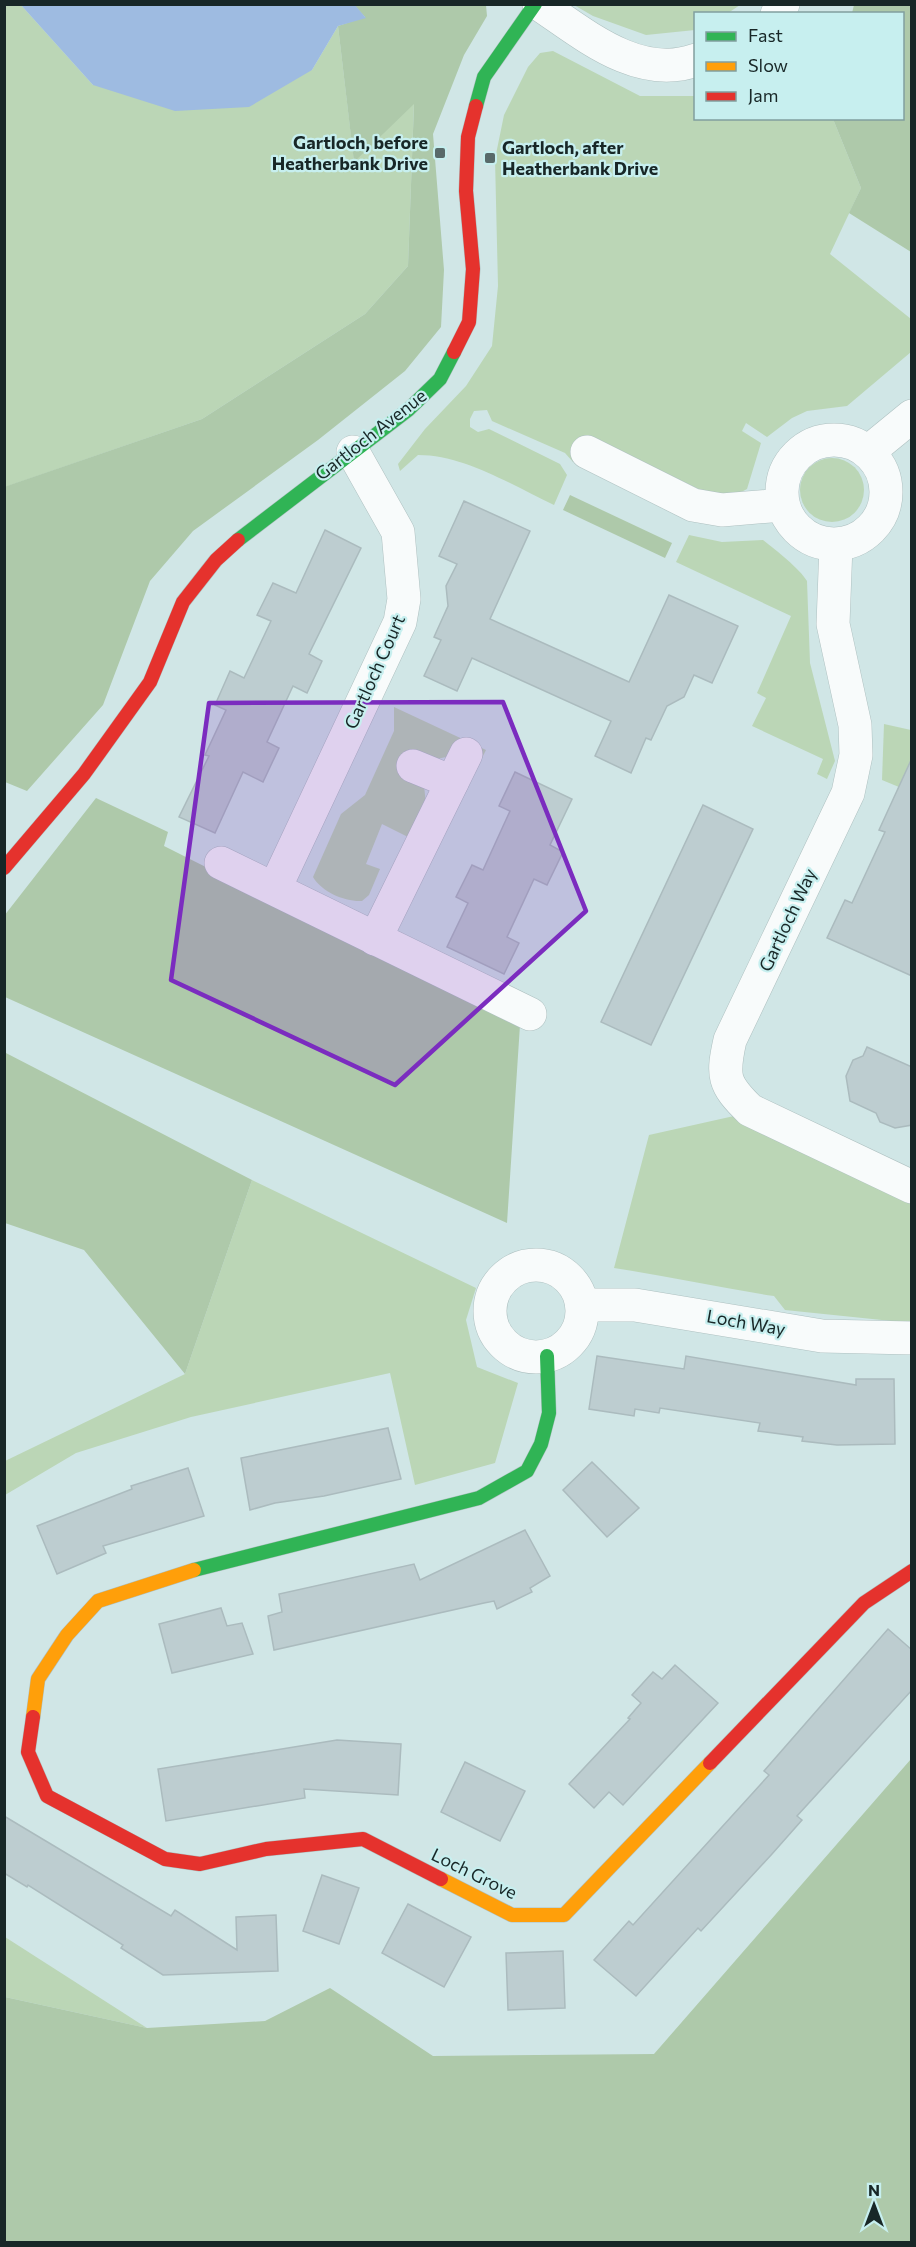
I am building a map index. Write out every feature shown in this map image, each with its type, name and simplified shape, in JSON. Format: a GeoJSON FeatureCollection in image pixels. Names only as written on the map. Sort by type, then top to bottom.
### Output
{"type":"FeatureCollection","features":[{"type":"Feature","properties":{"kind":"street"},"geometry":{"type":"LineString","coordinates":[[537,4],[606,49],[643,64],[683,65],[694,61]]}},
{"type":"Feature","properties":{"kind":"street","name":"Gartloch Avenue"},"geometry":{"type":"LineString","coordinates":[[4,868],[84,774],[150,682],[183,602],[216,560],[253,526],[408,410],[440,379],[469,322],[473,269],[466,191],[468,137],[484,77],[537,4]]}},
{"type":"Feature","properties":{"kind":"street"},"geometry":{"type":"LineString","coordinates":[[868,452],[912,416]]}},
{"type":"Feature","properties":{"kind":"street"},"geometry":{"type":"LineString","coordinates":[[838,440],[854,443],[868,452],[880,466],[886,483],[886,501],[880,518],[869,532],[853,541],[836,545],[818,542],[802,534],[790,521],[783,505],[781,489],[785,473],[794,458],[806,448],[821,441],[838,440]]}},
{"type":"Feature","properties":{"kind":"street","name":"Gartloch Court"},"geometry":{"type":"LineString","coordinates":[[275,888],[400,622],[404,599],[398,532],[353,452]]}},
{"type":"Feature","properties":{"kind":"street"},"geometry":{"type":"LineString","coordinates":[[587,452],[693,505],[722,510],[783,505]]}},
{"type":"Feature","properties":{"kind":"street","name":"Gartloch Way"},"geometry":{"type":"LineString","coordinates":[[836,545],[833,624],[855,725],[856,755],[848,793],[730,1040],[725,1080],[732,1093],[750,1110],[912,1187]]}},
{"type":"Feature","properties":{"kind":"street"},"geometry":{"type":"LineString","coordinates":[[375,939],[459,768],[413,766]]}},
{"type":"Feature","properties":{"kind":"street"},"geometry":{"type":"LineString","coordinates":[[221,863],[530,1014]]}},
{"type":"Feature","properties":{"kind":"street"},"geometry":{"type":"LineString","coordinates":[[530,1265],[558,1270],[570,1279],[578,1291],[582,1305],[578,1331],[560,1351],[547,1356],[532,1357],[518,1353],[505,1345],[496,1333],[491,1319],[490,1304],[495,1290],[504,1278],[517,1269],[530,1265]]}},
{"type":"Feature","properties":{"kind":"street","name":"Loch Way"},"geometry":{"type":"LineString","coordinates":[[582,1305],[635,1305],[822,1336],[912,1338]]}},
{"type":"Feature","properties":{"kind":"street","name":"Loch Grove"},"geometry":{"type":"LineString","coordinates":[[547,1356],[549,1413],[541,1444],[527,1471],[479,1498],[206,1566],[98,1602],[67,1635],[39,1680],[28,1752],[47,1796],[165,1859],[200,1864],[266,1849],[363,1839],[512,1915],[564,1915],[864,1603],[912,1571]]}},
{"type":"Feature","properties":{"kind":"highlighted area"},"geometry":{"type":"Polygon","coordinates":[[[503,702],[586,911],[395,1085],[171,980],[209,703],[503,702]]]}},
{"type":"Feature","properties":{"kind":"green space"},"geometry":{"type":"Polygon","coordinates":[[[740,4],[730,12],[694,12],[694,30],[646,35],[593,16],[574,5],[740,4]]]}},
{"type":"Feature","properties":{"kind":"green space"},"geometry":{"type":"Polygon","coordinates":[[[4,5],[21,5],[93,85],[312,70],[338,26],[354,161],[414,102],[408,266],[365,314],[202,419],[5,487],[4,5]]]}},
{"type":"Feature","properties":{"kind":"green space"},"geometry":{"type":"Polygon","coordinates":[[[354,5],[486,5],[487,16],[464,55],[433,134],[444,270],[441,327],[405,371],[318,440],[193,531],[150,581],[103,705],[27,791],[5,782],[4,487],[202,419],[365,314],[408,266],[414,104],[354,162],[338,26],[365,17],[354,5]]]}},
{"type":"Feature","properties":{"kind":"green space"},"geometry":{"type":"Polygon","coordinates":[[[854,5],[911,5],[911,252],[849,213],[861,188],[833,120],[904,120],[904,12],[852,12],[854,5]]]}},
{"type":"Feature","properties":{"kind":"green space"},"geometry":{"type":"Polygon","coordinates":[[[553,51],[640,96],[694,96],[694,120],[833,120],[861,188],[830,254],[911,319],[911,352],[847,406],[807,411],[792,418],[767,437],[746,423],[742,431],[761,443],[747,489],[728,499],[709,494],[586,435],[573,462],[565,453],[492,421],[487,410],[474,411],[470,419],[470,427],[478,432],[489,429],[560,464],[567,475],[554,505],[487,473],[436,456],[418,455],[400,471],[398,464],[425,429],[466,386],[492,346],[498,286],[495,159],[504,115],[528,67],[540,53],[553,51]]]}},
{"type":"Feature","properties":{"kind":"green space"},"geometry":{"type":"Polygon","coordinates":[[[832,458],[850,464],[858,472],[864,490],[858,508],[850,516],[832,522],[814,516],[806,508],[800,490],[806,472],[814,464],[832,458]]]}},
{"type":"Feature","properties":{"kind":"green space"},"geometry":{"type":"Polygon","coordinates":[[[570,495],[672,543],[665,558],[563,510],[570,495]]]}},
{"type":"Feature","properties":{"kind":"green space"},"geometry":{"type":"Polygon","coordinates":[[[689,535],[722,542],[763,540],[793,565],[807,581],[810,663],[835,761],[827,779],[817,774],[823,759],[752,726],[766,698],[757,693],[791,616],[676,562],[689,535]]]}},
{"type":"Feature","properties":{"kind":"green space"},"geometry":{"type":"Polygon","coordinates":[[[394,707],[486,750],[482,758],[453,744],[446,757],[437,759],[410,749],[400,775],[424,785],[426,805],[408,837],[382,824],[366,864],[380,869],[369,895],[362,901],[348,900],[328,891],[313,877],[341,814],[365,795],[394,731],[394,707]]]}},
{"type":"Feature","properties":{"kind":"green space"},"geometry":{"type":"Polygon","coordinates":[[[884,724],[911,730],[911,792],[882,780],[884,724]]]}},
{"type":"Feature","properties":{"kind":"green space"},"geometry":{"type":"Polygon","coordinates":[[[96,798],[168,832],[164,846],[520,1025],[507,1223],[5,997],[4,916],[96,798]]]}},
{"type":"Feature","properties":{"kind":"green space"},"geometry":{"type":"Polygon","coordinates":[[[4,1052],[252,1180],[185,1374],[84,1250],[5,1223],[4,1052]]]}},
{"type":"Feature","properties":{"kind":"green space"},"geometry":{"type":"Polygon","coordinates":[[[734,1116],[911,1200],[911,1323],[785,1310],[774,1296],[614,1268],[649,1135],[734,1116]]]}},
{"type":"Feature","properties":{"kind":"green space"},"geometry":{"type":"Polygon","coordinates":[[[252,1180],[476,1288],[466,1320],[477,1367],[518,1383],[495,1463],[415,1485],[390,1373],[191,1417],[76,1453],[5,1495],[5,1461],[185,1374],[252,1180]]]}},
{"type":"Feature","properties":{"kind":"green space"},"geometry":{"type":"Polygon","coordinates":[[[911,1759],[911,2242],[5,2242],[5,1997],[147,2028],[265,2021],[330,1988],[433,2056],[654,2054],[911,1759]]]}},
{"type":"Feature","properties":{"kind":"green space"},"geometry":{"type":"Polygon","coordinates":[[[5,1937],[147,2028],[5,1997],[5,1937]]]}},
{"type":"Feature","properties":{"kind":"water"},"geometry":{"type":"Polygon","coordinates":[[[354,4],[366,18],[338,26],[312,70],[249,107],[175,111],[93,85],[21,5],[354,4]]]}},
{"type":"Feature","properties":{"kind":"building"},"geometry":{"type":"Polygon","coordinates":[[[464,501],[530,531],[490,619],[629,682],[669,595],[738,626],[712,683],[694,675],[684,697],[667,706],[651,740],[646,738],[631,773],[595,756],[611,721],[472,658],[457,691],[424,676],[441,640],[434,637],[448,606],[446,586],[457,564],[439,556],[464,501]]]}},
{"type":"Feature","properties":{"kind":"building"},"geometry":{"type":"Polygon","coordinates":[[[325,530],[361,548],[309,654],[322,661],[307,693],[293,686],[267,742],[279,748],[263,782],[243,772],[215,833],[179,817],[209,756],[205,755],[226,710],[215,705],[230,671],[244,678],[271,621],[257,615],[273,583],[296,593],[325,530]]]}},
{"type":"Feature","properties":{"kind":"building"},"geometry":{"type":"Polygon","coordinates":[[[912,758],[912,976],[827,938],[845,900],[852,903],[885,832],[879,830],[912,758]]]}},
{"type":"Feature","properties":{"kind":"building"},"geometry":{"type":"Polygon","coordinates":[[[515,772],[572,799],[550,845],[563,852],[547,885],[534,879],[507,937],[519,943],[504,974],[447,947],[468,903],[456,897],[472,865],[483,870],[510,811],[499,806],[515,772]]]}},
{"type":"Feature","properties":{"kind":"building"},"geometry":{"type":"Polygon","coordinates":[[[703,805],[753,829],[651,1045],[601,1022],[703,805]]]}},
{"type":"Feature","properties":{"kind":"building"},"geometry":{"type":"Polygon","coordinates":[[[867,1047],[912,1067],[912,1125],[895,1128],[880,1122],[876,1113],[850,1101],[846,1076],[853,1060],[863,1056],[867,1047]]]}},
{"type":"Feature","properties":{"kind":"building"},"geometry":{"type":"Polygon","coordinates":[[[597,1356],[684,1369],[686,1356],[856,1385],[856,1379],[894,1379],[895,1444],[837,1445],[802,1441],[803,1437],[758,1431],[760,1423],[660,1408],[659,1413],[635,1409],[634,1416],[589,1409],[597,1356]]]}},
{"type":"Feature","properties":{"kind":"building"},"geometry":{"type":"Polygon","coordinates":[[[388,1428],[401,1479],[324,1496],[275,1503],[250,1510],[241,1458],[388,1428]]]}},
{"type":"Feature","properties":{"kind":"building"},"geometry":{"type":"Polygon","coordinates":[[[592,1462],[639,1508],[607,1537],[563,1490],[592,1462]]]}},
{"type":"Feature","properties":{"kind":"building"},"geometry":{"type":"Polygon","coordinates":[[[188,1468],[204,1516],[103,1546],[106,1553],[57,1574],[37,1526],[132,1489],[131,1486],[188,1468]]]}},
{"type":"Feature","properties":{"kind":"building"},"geometry":{"type":"Polygon","coordinates":[[[525,1530],[550,1576],[530,1588],[532,1592],[497,1609],[494,1601],[274,1650],[268,1616],[282,1612],[279,1594],[414,1564],[420,1580],[525,1530]]]}},
{"type":"Feature","properties":{"kind":"building"},"geometry":{"type":"Polygon","coordinates":[[[221,1608],[227,1626],[242,1623],[253,1654],[172,1673],[159,1624],[221,1608]]]}},
{"type":"Feature","properties":{"kind":"building"},"geometry":{"type":"Polygon","coordinates":[[[888,1629],[912,1650],[912,1690],[797,1816],[802,1820],[772,1854],[701,1931],[698,1928],[636,1996],[594,1960],[629,1921],[633,1925],[769,1775],[764,1771],[888,1629]]]}},
{"type":"Feature","properties":{"kind":"building"},"geometry":{"type":"Polygon","coordinates":[[[675,1665],[718,1703],[623,1805],[609,1792],[594,1808],[569,1784],[630,1719],[628,1718],[641,1703],[632,1695],[653,1672],[662,1679],[675,1665]]]}},
{"type":"Feature","properties":{"kind":"building"},"geometry":{"type":"Polygon","coordinates":[[[337,1740],[401,1744],[398,1795],[304,1789],[305,1798],[166,1821],[158,1769],[337,1740]]]}},
{"type":"Feature","properties":{"kind":"building"},"geometry":{"type":"Polygon","coordinates":[[[465,1762],[525,1791],[500,1841],[441,1812],[465,1762]]]}},
{"type":"Feature","properties":{"kind":"building"},"geometry":{"type":"Polygon","coordinates":[[[4,1816],[171,1916],[175,1910],[237,1950],[236,1917],[276,1915],[278,1971],[163,1975],[121,1948],[123,1945],[28,1885],[27,1887],[4,1873],[4,1816]]]}},
{"type":"Feature","properties":{"kind":"building"},"geometry":{"type":"Polygon","coordinates":[[[322,1875],[359,1888],[339,1944],[303,1931],[322,1875]]]}},
{"type":"Feature","properties":{"kind":"building"},"geometry":{"type":"Polygon","coordinates":[[[408,1904],[471,1937],[444,1987],[382,1953],[408,1904]]]}},
{"type":"Feature","properties":{"kind":"building"},"geometry":{"type":"Polygon","coordinates":[[[563,1951],[565,2008],[508,2010],[506,1953],[563,1951]]]}},
{"type":"Feature","properties":{"kind":"traffic: fast"},"geometry":{"type":"LineString","coordinates":[[476,106],[484,77],[535,4]]}},
{"type":"Feature","properties":{"kind":"traffic: fast"},"geometry":{"type":"LineString","coordinates":[[238,540],[408,410],[440,379],[454,352]]}},
{"type":"Feature","properties":{"kind":"traffic: fast"},"geometry":{"type":"LineString","coordinates":[[194,1570],[479,1498],[527,1471],[541,1444],[549,1413],[547,1356]]}},
{"type":"Feature","properties":{"kind":"traffic: slow"},"geometry":{"type":"LineString","coordinates":[[33,1717],[38,1679],[67,1635],[98,1601],[194,1570]]}},
{"type":"Feature","properties":{"kind":"traffic: slow"},"geometry":{"type":"LineString","coordinates":[[441,1879],[512,1915],[564,1915],[710,1763]]}},
{"type":"Feature","properties":{"kind":"traffic: jam"},"geometry":{"type":"LineString","coordinates":[[454,352],[469,322],[473,269],[466,191],[468,137],[476,106]]}},
{"type":"Feature","properties":{"kind":"traffic: jam"},"geometry":{"type":"LineString","coordinates":[[4,868],[84,774],[150,682],[183,602],[216,560],[238,540]]}},
{"type":"Feature","properties":{"kind":"traffic: jam"},"geometry":{"type":"LineString","coordinates":[[710,1763],[864,1603],[912,1571]]}},
{"type":"Feature","properties":{"kind":"traffic: jam"},"geometry":{"type":"LineString","coordinates":[[33,1717],[28,1752],[47,1796],[165,1859],[200,1864],[266,1849],[363,1839],[441,1879]]}},
{"type":"Feature","properties":{"kind":"place","name":"Gartloch, before Heatherbank Drive"},"geometry":{"type":"Point","coordinates":[440,153]}},
{"type":"Feature","properties":{"kind":"place","name":"Gartloch, after Heatherbank Drive"},"geometry":{"type":"Point","coordinates":[490,158]}}]}
